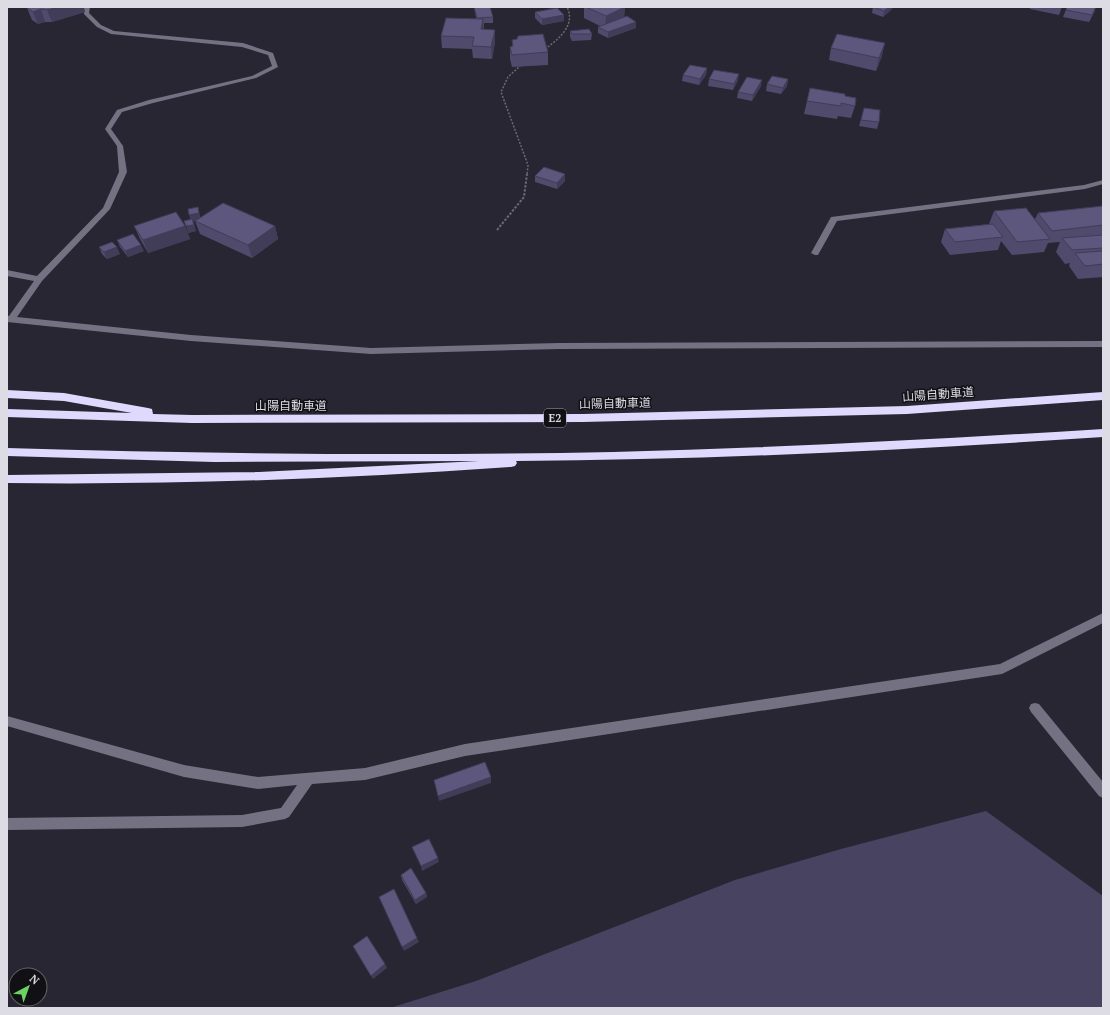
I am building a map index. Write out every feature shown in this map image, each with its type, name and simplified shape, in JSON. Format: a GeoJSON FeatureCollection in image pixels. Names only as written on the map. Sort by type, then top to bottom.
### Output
{"type":"FeatureCollection","features":[{"type":"Feature","properties":{"kind":"highway"},"geometry":{"type":"LineString","coordinates":[[7,394],[64,397],[192,419]]}},
{"type":"Feature","properties":{"kind":"highway","name":"山陽自動車道"},"geometry":{"type":"LineString","coordinates":[[7,413],[192,419],[583,418],[884,411],[1103,396]]}},
{"type":"Feature","properties":{"kind":"highway"},"geometry":{"type":"LineString","coordinates":[[7,479],[266,476],[436,469],[613,456],[946,442],[1103,433]]}},
{"type":"Feature","properties":{"kind":"highway"},"geometry":{"type":"LineString","coordinates":[[7,452],[214,458],[613,456]]}},
{"type":"Feature","properties":{"kind":"street"},"geometry":{"type":"LineString","coordinates":[[9,320],[39,279],[106,209],[123,172],[120,146],[108,129],[119,111],[151,101],[254,77],[275,67],[271,54],[243,44],[113,33],[99,26],[86,13],[87,7]]}},
{"type":"Feature","properties":{"kind":"street"},"geometry":{"type":"LineString","coordinates":[[815,253],[834,219],[922,210],[1069,189],[1103,182]]}},
{"type":"Feature","properties":{"kind":"street"},"geometry":{"type":"LineString","coordinates":[[7,273],[39,279]]}},
{"type":"Feature","properties":{"kind":"street"},"geometry":{"type":"LineString","coordinates":[[9,320],[191,338],[371,351],[575,346],[1103,344]]}},
{"type":"Feature","properties":{"kind":"street"},"geometry":{"type":"LineString","coordinates":[[7,721],[184,771],[258,783],[365,774],[465,750],[1002,669],[1103,618]]}},
{"type":"Feature","properties":{"kind":"street"},"geometry":{"type":"LineString","coordinates":[[1035,708],[1103,792]]}},
{"type":"Feature","properties":{"kind":"street"},"geometry":{"type":"LineString","coordinates":[[7,824],[242,821],[285,813],[309,778]]}},
{"type":"Feature","properties":{"kind":"path"},"geometry":{"type":"LineString","coordinates":[[544,50],[557,41],[570,24],[571,15],[567,7]]}},
{"type":"Feature","properties":{"kind":"path"},"geometry":{"type":"LineString","coordinates":[[497,230],[524,197],[528,165],[502,92],[503,83],[513,71],[525,63]]}},
{"type":"Feature","properties":{"kind":"shaded area"},"geometry":{"type":"Polygon","coordinates":[[[986,811],[1103,896],[1103,1008],[390,1008],[476,981],[735,880],[841,849],[986,811]]]}},
{"type":"Feature","properties":{"kind":"building"},"geometry":{"type":"Polygon","coordinates":[[[59,7],[47,10],[41,9],[33,12],[27,8],[59,7]]]}},
{"type":"Feature","properties":{"kind":"building"},"geometry":{"type":"Polygon","coordinates":[[[474,7],[490,7],[493,17],[477,18],[474,7]]]}},
{"type":"Feature","properties":{"kind":"building"},"geometry":{"type":"Polygon","coordinates":[[[586,7],[625,7],[606,16],[586,7]]]}},
{"type":"Feature","properties":{"kind":"building"},"geometry":{"type":"Polygon","coordinates":[[[873,7],[889,7],[884,11],[873,7]]]}},
{"type":"Feature","properties":{"kind":"building"},"geometry":{"type":"Polygon","coordinates":[[[1067,7],[1096,7],[1092,15],[1066,10],[1067,7]]]}},
{"type":"Feature","properties":{"kind":"building"},"geometry":{"type":"Polygon","coordinates":[[[557,8],[564,15],[542,19],[535,12],[557,8]]]}},
{"type":"Feature","properties":{"kind":"building"},"geometry":{"type":"Polygon","coordinates":[[[627,16],[636,22],[608,32],[598,27],[627,16]]]}},
{"type":"Feature","properties":{"kind":"building"},"geometry":{"type":"Polygon","coordinates":[[[446,18],[483,19],[481,29],[495,30],[491,47],[472,46],[474,37],[441,36],[446,18]]]}},
{"type":"Feature","properties":{"kind":"building"},"geometry":{"type":"Polygon","coordinates":[[[589,29],[592,34],[572,34],[570,31],[589,29]]]}},
{"type":"Feature","properties":{"kind":"building"},"geometry":{"type":"Polygon","coordinates":[[[543,34],[548,52],[512,55],[510,47],[513,46],[512,40],[517,39],[518,36],[543,34]]]}},
{"type":"Feature","properties":{"kind":"building"},"geometry":{"type":"Polygon","coordinates":[[[837,34],[885,43],[879,58],[831,48],[837,34]]]}},
{"type":"Feature","properties":{"kind":"building"},"geometry":{"type":"Polygon","coordinates":[[[690,65],[707,68],[700,79],[683,75],[690,65]]]}},
{"type":"Feature","properties":{"kind":"building"},"geometry":{"type":"Polygon","coordinates":[[[714,70],[739,74],[734,84],[709,79],[714,70]]]}},
{"type":"Feature","properties":{"kind":"building"},"geometry":{"type":"Polygon","coordinates":[[[772,76],[788,79],[783,88],[767,84],[772,76]]]}},
{"type":"Feature","properties":{"kind":"building"},"geometry":{"type":"Polygon","coordinates":[[[747,77],[762,80],[753,95],[738,92],[747,77]]]}},
{"type":"Feature","properties":{"kind":"building"},"geometry":{"type":"Polygon","coordinates":[[[810,88],[845,94],[845,96],[856,98],[855,106],[841,103],[841,106],[807,101],[810,88]]]}},
{"type":"Feature","properties":{"kind":"building"},"geometry":{"type":"Polygon","coordinates":[[[864,108],[880,110],[879,122],[861,120],[864,108]]]}},
{"type":"Feature","properties":{"kind":"building"},"geometry":{"type":"Polygon","coordinates":[[[544,167],[565,174],[557,183],[535,176],[544,167]]]}},
{"type":"Feature","properties":{"kind":"building"},"geometry":{"type":"Polygon","coordinates":[[[223,203],[275,226],[248,245],[195,221],[223,203]]]}},
{"type":"Feature","properties":{"kind":"building"},"geometry":{"type":"Polygon","coordinates":[[[1103,206],[1103,225],[1052,231],[1038,213],[1103,206]]]}},
{"type":"Feature","properties":{"kind":"building"},"geometry":{"type":"Polygon","coordinates":[[[198,207],[199,213],[189,215],[188,209],[198,207]]]}},
{"type":"Feature","properties":{"kind":"building"},"geometry":{"type":"Polygon","coordinates":[[[1026,208],[1050,239],[1017,242],[994,211],[1026,208]]]}},
{"type":"Feature","properties":{"kind":"building"},"geometry":{"type":"Polygon","coordinates":[[[176,212],[185,226],[143,240],[134,226],[176,212]]]}},
{"type":"Feature","properties":{"kind":"building"},"geometry":{"type":"Polygon","coordinates":[[[192,219],[194,225],[186,226],[184,221],[192,219]]]}},
{"type":"Feature","properties":{"kind":"building"},"geometry":{"type":"Polygon","coordinates":[[[993,224],[1003,237],[955,242],[945,229],[993,224]]]}},
{"type":"Feature","properties":{"kind":"building"},"geometry":{"type":"Polygon","coordinates":[[[133,234],[141,245],[125,251],[117,240],[133,234]]]}},
{"type":"Feature","properties":{"kind":"building"},"geometry":{"type":"Polygon","coordinates":[[[1103,235],[1103,248],[1072,250],[1062,238],[1103,235]]]}},
{"type":"Feature","properties":{"kind":"building"},"geometry":{"type":"Polygon","coordinates":[[[112,242],[117,247],[104,252],[99,247],[112,242]]]}},
{"type":"Feature","properties":{"kind":"building"},"geometry":{"type":"Polygon","coordinates":[[[1103,251],[1103,264],[1085,266],[1075,253],[1103,251]]]}},
{"type":"Feature","properties":{"kind":"building"},"geometry":{"type":"Polygon","coordinates":[[[485,762],[491,777],[438,796],[434,780],[485,762]]]}},
{"type":"Feature","properties":{"kind":"building"},"geometry":{"type":"Polygon","coordinates":[[[429,839],[438,858],[421,866],[412,847],[429,839]]]}},
{"type":"Feature","properties":{"kind":"building"},"geometry":{"type":"Polygon","coordinates":[[[411,868],[426,893],[415,900],[401,875],[411,868]]]}},
{"type":"Feature","properties":{"kind":"building"},"geometry":{"type":"Polygon","coordinates":[[[394,889],[417,938],[402,947],[379,897],[394,889]]]}},
{"type":"Feature","properties":{"kind":"building"},"geometry":{"type":"Polygon","coordinates":[[[367,936],[385,964],[371,976],[353,946],[367,936]]]}}]}
